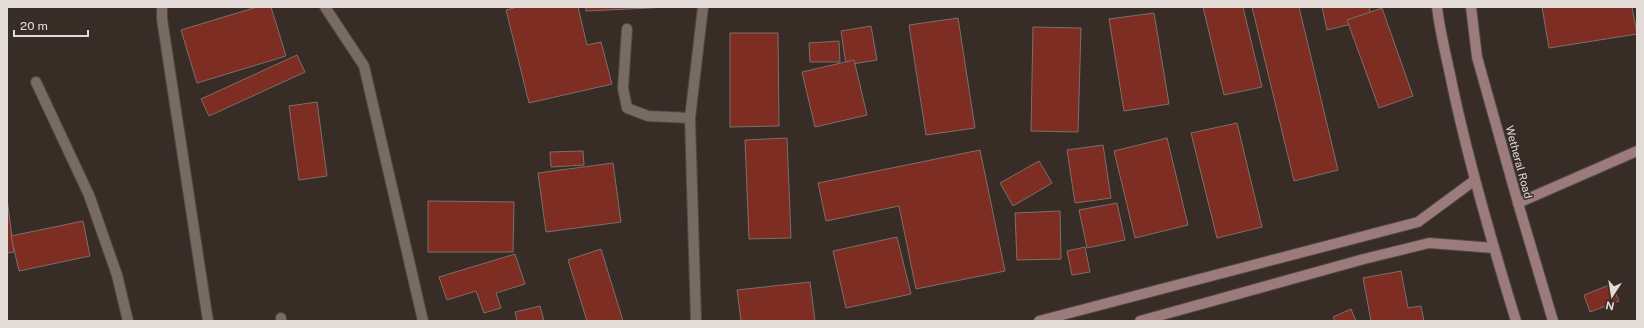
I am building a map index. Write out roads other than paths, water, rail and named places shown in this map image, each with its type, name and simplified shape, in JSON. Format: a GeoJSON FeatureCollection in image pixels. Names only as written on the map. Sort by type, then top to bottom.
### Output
{"type":"FeatureCollection","features":[{"type":"Feature","properties":{"kind":"main road"},"geometry":{"type":"LineString","coordinates":[[1437,7],[1460,122],[1494,248],[1516,321]]}},
{"type":"Feature","properties":{"kind":"main road","name":"Wetheral Road"},"geometry":{"type":"LineString","coordinates":[[1471,7],[1477,57],[1553,321]]}},
{"type":"Feature","properties":{"kind":"main road"},"geometry":{"type":"LineString","coordinates":[[1518,203],[1637,151]]}},
{"type":"Feature","properties":{"kind":"main road"},"geometry":{"type":"LineString","coordinates":[[1039,321],[1418,222],[1475,180]]}},
{"type":"Feature","properties":{"kind":"main road"},"geometry":{"type":"LineString","coordinates":[[1140,321],[1364,259],[1429,244],[1494,248]]}},
{"type":"Feature","properties":{"kind":"street"},"geometry":{"type":"LineString","coordinates":[[162,7],[162,19],[208,321]]}},
{"type":"Feature","properties":{"kind":"street"},"geometry":{"type":"LineString","coordinates":[[325,7],[364,66],[423,321]]}},
{"type":"Feature","properties":{"kind":"street"},"geometry":{"type":"LineString","coordinates":[[696,321],[690,118],[703,7]]}},
{"type":"Feature","properties":{"kind":"street"},"geometry":{"type":"LineString","coordinates":[[627,29],[623,88],[627,108],[648,116],[690,118]]}},
{"type":"Feature","properties":{"kind":"street"},"geometry":{"type":"LineString","coordinates":[[36,82],[90,195],[117,275],[128,321]]}}]}
